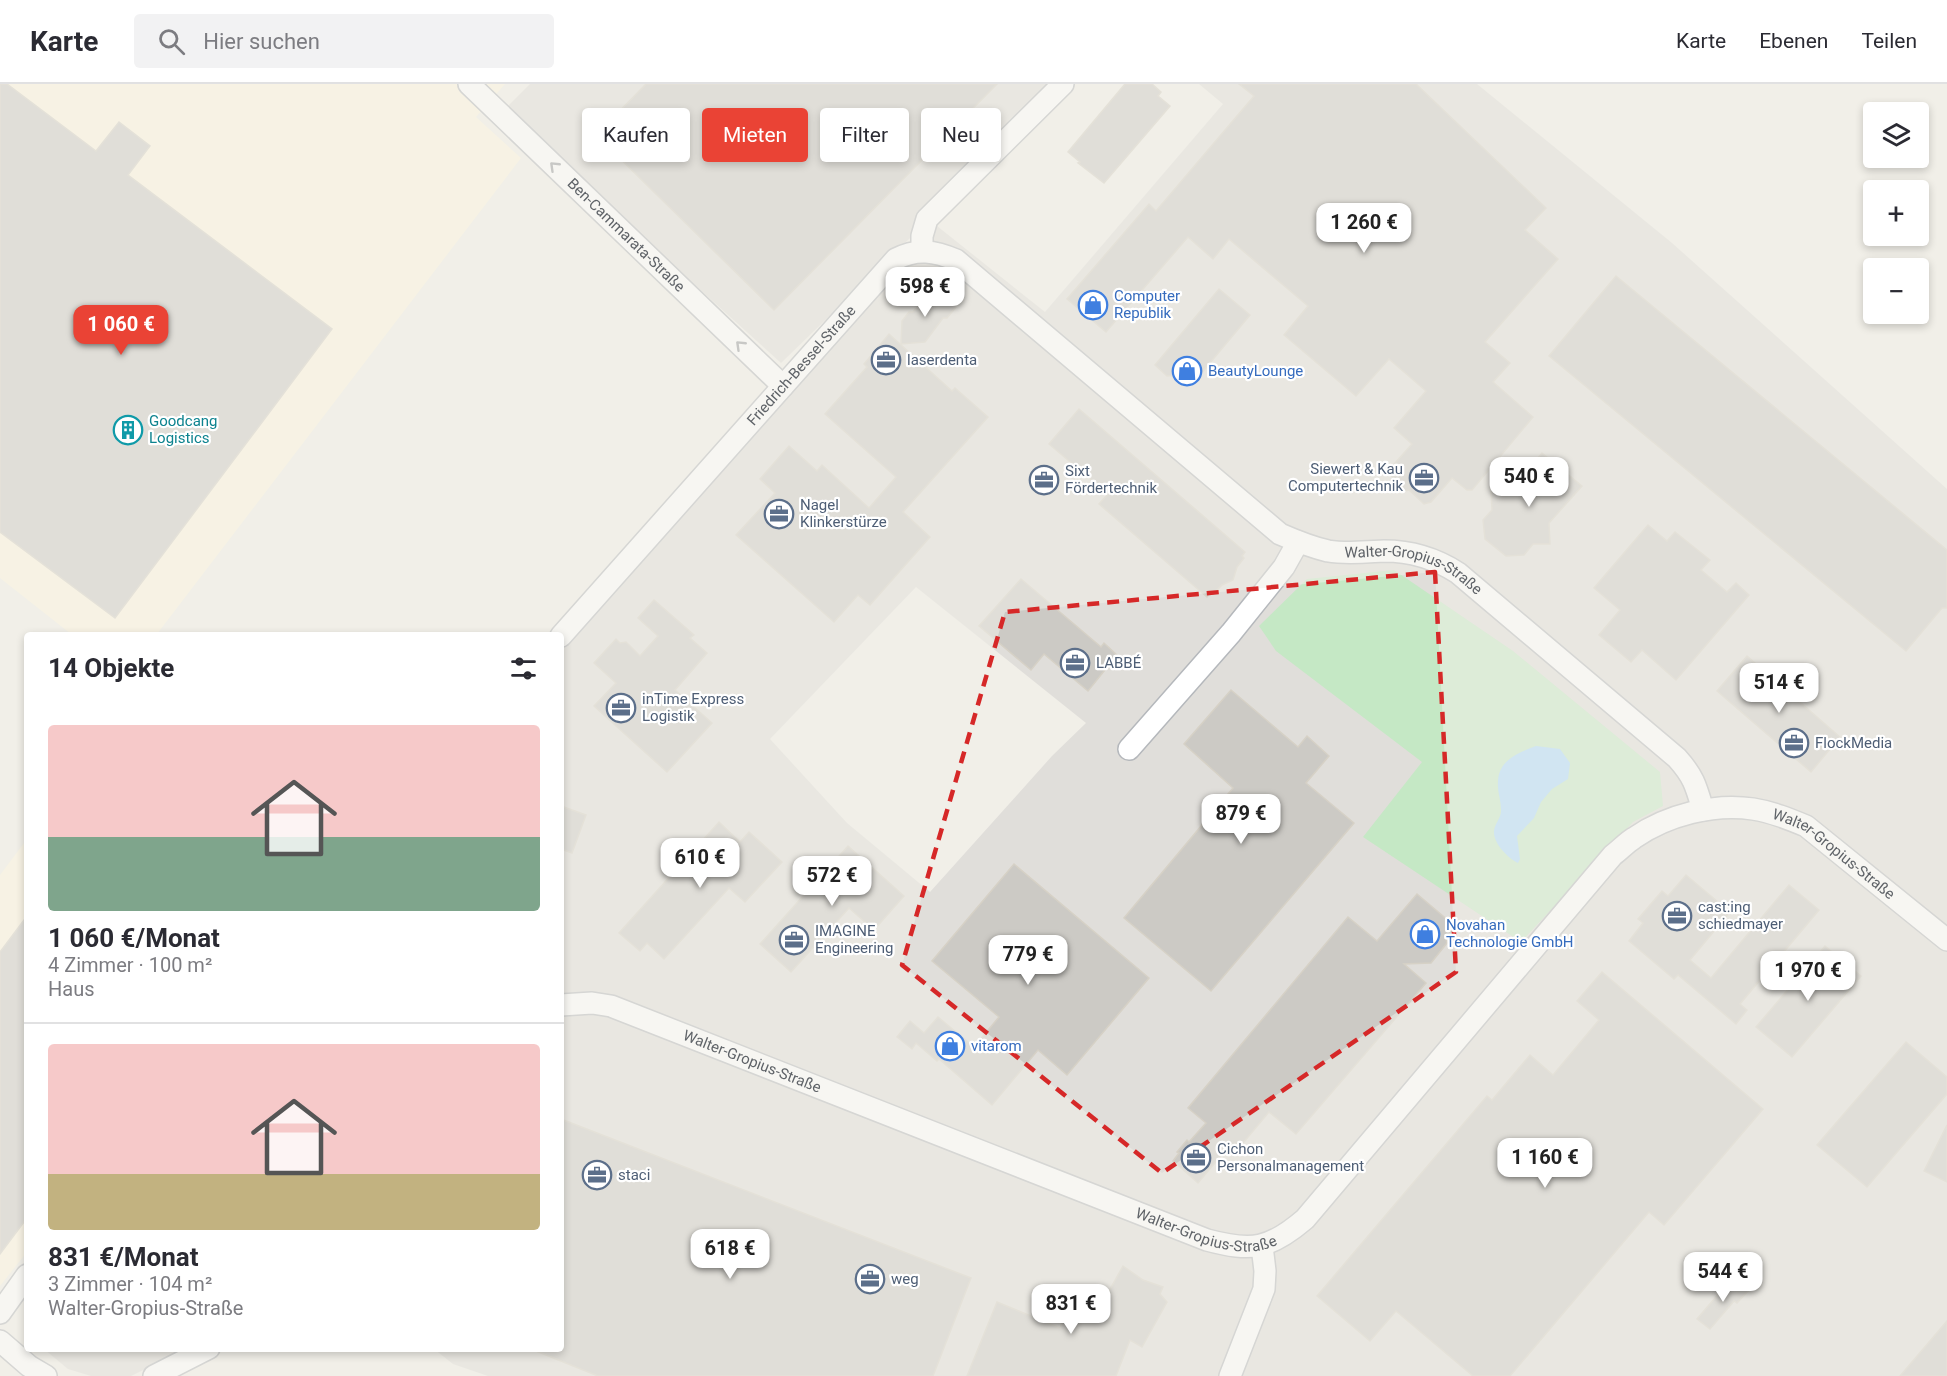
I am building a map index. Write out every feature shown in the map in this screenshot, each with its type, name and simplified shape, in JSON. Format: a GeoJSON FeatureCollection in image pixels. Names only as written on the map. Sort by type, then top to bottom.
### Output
{"type":"FeatureCollection","features":[{"type":"Feature","properties":{"kind":"street","name":"Ben-Cammarata-Straße"},"geometry":{"type":"LineString","coordinates":[[469,84],[783,386]]}},
{"type":"Feature","properties":{"kind":"street"},"geometry":{"type":"LineString","coordinates":[[1063,84],[927,219],[922,236],[922,251],[942,254],[956,260],[1280,534],[1298,542],[1284,567],[1231,633],[1129,749]]}},
{"type":"Feature","properties":{"kind":"street","name":"Friedrich-Bessel-Straße"},"geometry":{"type":"LineString","coordinates":[[564,633],[896,259],[905,254],[922,251]]}},
{"type":"Feature","properties":{"kind":"street","name":"Walter-Gropius-Straße"},"geometry":{"type":"LineString","coordinates":[[1298,542],[1330,551],[1401,552],[1423,555],[1442,562],[1458,573],[1677,758],[1690,772],[1696,785],[1702,810]]}},
{"type":"Feature","properties":{"kind":"street","name":"Walter-Gropius-Straße"},"geometry":{"type":"LineString","coordinates":[[564,1003],[611,1006],[1207,1240],[1233,1247],[1262,1246],[1285,1236],[1305,1219],[1613,855],[1634,838],[1656,825],[1702,810],[1727,808],[1752,809],[1781,816],[1806,826],[1947,940]]}},
{"type":"Feature","properties":{"kind":"street"},"geometry":{"type":"LineString","coordinates":[[1237,1374],[1264,1289],[1262,1246]]}},
{"type":"Feature","properties":{"kind":"street"},"geometry":{"type":"LineString","coordinates":[[0,1313],[24,1279]]}},
{"type":"Feature","properties":{"kind":"street"},"geometry":{"type":"LineString","coordinates":[[0,1341],[29,1366],[46,1376]]}},
{"type":"Feature","properties":{"kind":"street"},"geometry":{"type":"LineString","coordinates":[[154,1376],[201,1352]]}},
{"type":"Feature","properties":{"kind":"highlighted area"},"geometry":{"type":"Polygon","coordinates":[[[1435,572],[1456,972],[1162,1173],[902,965],[1005,612],[1435,572]]]}},
{"type":"Feature","properties":{"kind":"shaded area"},"geometry":{"type":"Polygon","coordinates":[[[0,84],[505,84],[476,117],[521,158],[159,632],[68,632],[0,578],[0,84]]]}},
{"type":"Feature","properties":{"kind":"shaded area"},"geometry":{"type":"Polygon","coordinates":[[[530,84],[1069,84],[1001,150],[1001,108],[921,108],[921,162],[988,162],[781,363],[503,111],[530,84]]]}},
{"type":"Feature","properties":{"kind":"shaded area"},"geometry":{"type":"Polygon","coordinates":[[[1199,84],[1477,84],[1672,243],[1947,489],[1947,1376],[488,1376],[453,1364],[438,1352],[564,1352],[564,649],[937,226],[1045,312],[1223,104],[1199,84]],[[916,587],[770,739],[847,823],[930,892],[1052,756],[1086,723],[916,587]]]}},
{"type":"Feature","properties":{"kind":"shaded area"},"geometry":{"type":"Polygon","coordinates":[[[24,843],[24,1256],[0,1286],[0,875],[24,843]]]}},
{"type":"Feature","properties":{"kind":"shaded area"},"geometry":{"type":"Polygon","coordinates":[[[48,1352],[180,1352],[131,1376],[91,1376],[68,1369],[48,1352]]]}},
{"type":"Feature","properties":{"kind":"green space"},"geometry":{"type":"Polygon","coordinates":[[[1394,570],[1513,651],[1660,772],[1663,806],[1633,822],[1521,942],[1363,837],[1422,762],[1276,651],[1259,626],[1307,579],[1394,570]]]}},
{"type":"Feature","properties":{"kind":"water"},"geometry":{"type":"Polygon","coordinates":[[[1536,746],[1560,749],[1570,763],[1568,779],[1552,789],[1541,802],[1534,818],[1517,836],[1520,859],[1518,863],[1502,850],[1494,836],[1501,812],[1499,774],[1511,758],[1536,746]]]}},
{"type":"Feature","properties":{"kind":"building","name":"Goodcang Logistics"},"geometry":{"type":"Polygon","coordinates":[[[0,84],[7,84],[96,151],[119,122],[150,146],[128,175],[332,329],[115,618],[0,532],[0,84]]]}},
{"type":"Feature","properties":{"kind":"building"},"geometry":{"type":"Polygon","coordinates":[[[646,84],[997,84],[973,108],[921,108],[921,161],[774,310],[623,162],[690,162],[690,108],[622,108],[646,84]]]}},
{"type":"Feature","properties":{"kind":"building"},"geometry":{"type":"Polygon","coordinates":[[[1125,84],[1152,84],[1161,92],[1158,96],[1170,106],[1104,183],[1078,163],[1080,162],[1068,152],[1125,84]]]}},
{"type":"Feature","properties":{"kind":"building"},"geometry":{"type":"Polygon","coordinates":[[[1239,84],[1416,84],[1546,208],[1525,230],[1558,259],[1485,342],[1510,363],[1493,382],[1533,417],[1472,490],[1467,490],[1452,478],[1431,502],[1424,504],[1409,490],[1400,492],[1401,484],[1387,472],[1412,444],[1394,428],[1426,391],[1389,359],[1356,396],[1284,335],[1308,306],[1229,239],[1213,259],[1188,237],[1106,332],[1067,299],[1149,204],[1156,211],[1254,96],[1239,84]]]}},
{"type":"Feature","properties":{"kind":"building"},"geometry":{"type":"Polygon","coordinates":[[[1616,276],[1947,550],[1947,608],[1942,608],[1906,651],[1549,356],[1616,276]]]}},
{"type":"Feature","properties":{"kind":"building"},"geometry":{"type":"Polygon","coordinates":[[[933,286],[940,292],[941,303],[950,301],[956,307],[947,318],[943,318],[925,342],[901,344],[902,321],[924,300],[933,286]]]}},
{"type":"Feature","properties":{"kind":"building"},"geometry":{"type":"Polygon","coordinates":[[[1219,289],[1250,315],[1194,382],[1186,383],[1178,375],[1167,376],[1155,365],[1219,289]]]}},
{"type":"Feature","properties":{"kind":"building"},"geometry":{"type":"Polygon","coordinates":[[[889,334],[952,391],[955,388],[988,417],[903,512],[930,537],[870,605],[858,595],[834,622],[736,535],[775,493],[760,479],[789,446],[817,471],[822,465],[869,508],[896,477],[825,414],[867,367],[864,364],[889,334]]]}},
{"type":"Feature","properties":{"kind":"building"},"geometry":{"type":"Polygon","coordinates":[[[1079,409],[1245,552],[1233,580],[1222,585],[1213,594],[1211,592],[1207,597],[1099,504],[1108,494],[1049,444],[1079,409]]]}},
{"type":"Feature","properties":{"kind":"building"},"geometry":{"type":"Polygon","coordinates":[[[1542,453],[1582,486],[1549,523],[1550,544],[1533,544],[1524,555],[1506,556],[1485,539],[1483,520],[1492,510],[1491,492],[1510,490],[1542,453]]]}},
{"type":"Feature","properties":{"kind":"building"},"geometry":{"type":"Polygon","coordinates":[[[1648,525],[1667,541],[1675,532],[1710,560],[1701,570],[1727,592],[1736,583],[1749,595],[1676,680],[1642,650],[1631,662],[1599,635],[1620,610],[1594,588],[1648,525]]]}},
{"type":"Feature","properties":{"kind":"building"},"geometry":{"type":"Polygon","coordinates":[[[1021,579],[1101,647],[1104,643],[1117,655],[1088,691],[1044,654],[1031,670],[979,626],[1021,579]]]}},
{"type":"Feature","properties":{"kind":"building"},"geometry":{"type":"Polygon","coordinates":[[[654,600],[694,635],[690,638],[707,653],[675,690],[712,723],[667,772],[594,706],[616,683],[594,663],[616,639],[620,643],[626,642],[640,656],[658,636],[638,618],[654,600]]]}},
{"type":"Feature","properties":{"kind":"building"},"geometry":{"type":"Polygon","coordinates":[[[1747,656],[1840,737],[1811,772],[1717,691],[1747,656]]]}},
{"type":"Feature","properties":{"kind":"building"},"geometry":{"type":"Polygon","coordinates":[[[1231,690],[1298,747],[1307,736],[1329,756],[1306,783],[1354,823],[1211,991],[1124,918],[1233,788],[1184,744],[1231,690]]]}},
{"type":"Feature","properties":{"kind":"building"},"geometry":{"type":"Polygon","coordinates":[[[564,807],[586,815],[572,853],[564,850],[564,807]]]}},
{"type":"Feature","properties":{"kind":"building"},"geometry":{"type":"Polygon","coordinates":[[[719,822],[740,842],[749,832],[782,862],[745,902],[729,888],[664,959],[647,943],[640,951],[619,933],[719,822]]]}},
{"type":"Feature","properties":{"kind":"building"},"geometry":{"type":"Polygon","coordinates":[[[848,846],[904,896],[874,930],[849,908],[791,972],[760,944],[848,846]]]}},
{"type":"Feature","properties":{"kind":"building"},"geometry":{"type":"Polygon","coordinates":[[[1014,864],[1149,978],[1067,1075],[1038,1050],[992,1105],[939,1059],[937,1061],[916,1043],[912,1049],[897,1037],[910,1021],[924,1033],[938,1017],[974,1047],[999,1017],[932,961],[1014,864]]]}},
{"type":"Feature","properties":{"kind":"building"},"geometry":{"type":"Polygon","coordinates":[[[1686,875],[1730,912],[1690,960],[1711,978],[1789,885],[1819,910],[1740,1004],[1747,1010],[1736,1024],[1678,975],[1674,979],[1629,941],[1643,923],[1638,919],[1662,891],[1668,896],[1686,875]]]}},
{"type":"Feature","properties":{"kind":"building"},"geometry":{"type":"Polygon","coordinates":[[[1417,894],[1456,927],[1431,963],[1404,964],[1426,983],[1296,1134],[1269,1112],[1238,1149],[1231,1144],[1198,1183],[1173,1161],[1187,1140],[1189,1142],[1206,1123],[1188,1108],[1348,917],[1377,941],[1417,894]]]}},
{"type":"Feature","properties":{"kind":"building"},"geometry":{"type":"Polygon","coordinates":[[[24,920],[24,1222],[0,1254],[0,952],[24,920]]]}},
{"type":"Feature","properties":{"kind":"building"},"geometry":{"type":"Polygon","coordinates":[[[1825,946],[1861,976],[1792,1057],[1756,1027],[1825,946]]]}},
{"type":"Feature","properties":{"kind":"building"},"geometry":{"type":"Polygon","coordinates":[[[1602,972],[1763,1109],[1664,1225],[1649,1212],[1510,1376],[1473,1376],[1396,1311],[1370,1341],[1317,1296],[1487,1096],[1492,1100],[1530,1055],[1553,1075],[1599,1020],[1577,1001],[1602,972]]]}},
{"type":"Feature","properties":{"kind":"building"},"geometry":{"type":"Polygon","coordinates":[[[1906,1042],[1947,1077],[1947,1094],[1867,1187],[1817,1145],[1906,1042]]]}},
{"type":"Feature","properties":{"kind":"building"},"geometry":{"type":"Polygon","coordinates":[[[564,1120],[971,1278],[933,1376],[598,1376],[538,1352],[564,1352],[564,1120]]]}},
{"type":"Feature","properties":{"kind":"building"},"geometry":{"type":"Polygon","coordinates":[[[1947,1125],[1947,1182],[1924,1171],[1947,1125]]]}},
{"type":"Feature","properties":{"kind":"building"},"geometry":{"type":"Polygon","coordinates":[[[1123,1266],[1143,1280],[1163,1287],[1160,1294],[1167,1302],[1142,1347],[1130,1340],[1116,1376],[967,1376],[997,1302],[1060,1328],[1073,1296],[1100,1307],[1123,1266]]]}},
{"type":"Feature","properties":{"kind":"building"},"geometry":{"type":"Polygon","coordinates":[[[1733,1277],[1749,1290],[1737,1303],[1734,1301],[1710,1329],[1697,1319],[1733,1277]]]}},
{"type":"Feature","properties":{"kind":"building"},"geometry":{"type":"Polygon","coordinates":[[[1947,1321],[1947,1376],[1900,1376],[1947,1321]]]}},
{"type":"Feature","properties":{"kind":"place","name":"Computer Republik"},"geometry":{"type":"Point","coordinates":[1093,305]}},
{"type":"Feature","properties":{"kind":"place","name":"laserdenta"},"geometry":{"type":"Point","coordinates":[886,360]}},
{"type":"Feature","properties":{"kind":"place","name":"BeautyLounge"},"geometry":{"type":"Point","coordinates":[1187,371]}},
{"type":"Feature","properties":{"kind":"place","name":"Goodcang Logistics"},"geometry":{"type":"Point","coordinates":[128,430]}},
{"type":"Feature","properties":{"kind":"place","name":"Siewert & Kau Computertechnik"},"geometry":{"type":"Point","coordinates":[1424,478]}},
{"type":"Feature","properties":{"kind":"place","name":"Sixt Fördertechnik"},"geometry":{"type":"Point","coordinates":[1044,480]}},
{"type":"Feature","properties":{"kind":"place","name":"Nagel Klinkerstürze"},"geometry":{"type":"Point","coordinates":[779,514]}},
{"type":"Feature","properties":{"kind":"place","name":"LABBÉ"},"geometry":{"type":"Point","coordinates":[1075,663]}},
{"type":"Feature","properties":{"kind":"place","name":"inTime Express Logistik"},"geometry":{"type":"Point","coordinates":[621,708]}},
{"type":"Feature","properties":{"kind":"place","name":"FlockMedia"},"geometry":{"type":"Point","coordinates":[1794,743]}},
{"type":"Feature","properties":{"kind":"place","name":"cast:ing schiedmayer"},"geometry":{"type":"Point","coordinates":[1677,916]}},
{"type":"Feature","properties":{"kind":"place","name":"Novahan Technologie GmbH"},"geometry":{"type":"Point","coordinates":[1425,934]}},
{"type":"Feature","properties":{"kind":"place","name":"IMAGINE Engineering"},"geometry":{"type":"Point","coordinates":[794,940]}},
{"type":"Feature","properties":{"kind":"place","name":"vitarom"},"geometry":{"type":"Point","coordinates":[950,1046]}},
{"type":"Feature","properties":{"kind":"place","name":"Cichon Personalmanagement"},"geometry":{"type":"Point","coordinates":[1196,1158]}},
{"type":"Feature","properties":{"kind":"place","name":"staci"},"geometry":{"type":"Point","coordinates":[597,1175]}},
{"type":"Feature","properties":{"kind":"place","name":"weg"},"geometry":{"type":"Point","coordinates":[870,1279]}}]}
